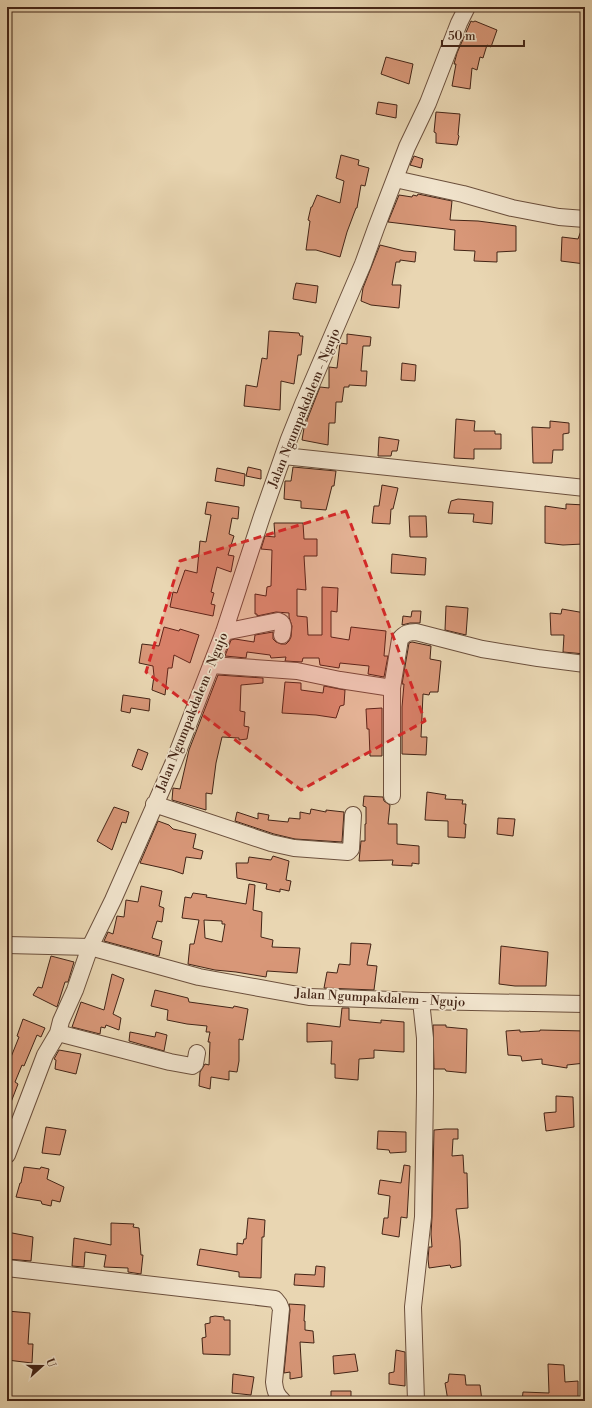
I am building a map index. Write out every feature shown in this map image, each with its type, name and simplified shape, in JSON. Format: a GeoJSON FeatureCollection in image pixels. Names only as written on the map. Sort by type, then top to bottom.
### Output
{"type":"FeatureCollection","features":[{"type":"Feature","properties":{"kind":"street","name":"Jalan Ngumpakdalem - Ngujo"},"geometry":{"type":"LineString","coordinates":[[467,7],[428,103],[407,147],[363,264],[289,439],[224,632],[173,764],[154,804],[113,900],[90,946],[199,977],[309,997],[585,1004]]}},
{"type":"Feature","properties":{"kind":"street"},"geometry":{"type":"LineString","coordinates":[[395,179],[463,194],[512,208],[559,217],[585,219]]}},
{"type":"Feature","properties":{"kind":"street"},"geometry":{"type":"LineString","coordinates":[[284,456],[585,488]]}},
{"type":"Feature","properties":{"kind":"street"},"geometry":{"type":"LineString","coordinates":[[224,632],[278,621],[283,624],[282,635]]}},
{"type":"Feature","properties":{"kind":"street"},"geometry":{"type":"LineString","coordinates":[[392,796],[392,688],[400,639],[403,635],[409,632],[416,632],[482,649],[585,664]]}},
{"type":"Feature","properties":{"kind":"street"},"geometry":{"type":"LineString","coordinates":[[211,665],[297,670],[340,680],[392,688]]}},
{"type":"Feature","properties":{"kind":"street"},"geometry":{"type":"LineString","coordinates":[[154,804],[272,843],[294,848],[329,851],[348,852],[351,849],[353,815]]}},
{"type":"Feature","properties":{"kind":"street"},"geometry":{"type":"LineString","coordinates":[[7,945],[90,946],[75,990],[61,1021],[58,1033],[40,1068],[7,1154]]}},
{"type":"Feature","properties":{"kind":"street"},"geometry":{"type":"LineString","coordinates":[[416,1401],[413,1307],[423,1217],[426,1093],[425,1038],[421,1001]]}},
{"type":"Feature","properties":{"kind":"street"},"geometry":{"type":"LineString","coordinates":[[58,1033],[185,1065],[192,1066],[195,1064],[197,1053]]}},
{"type":"Feature","properties":{"kind":"street"},"geometry":{"type":"LineString","coordinates":[[7,1268],[275,1299],[281,1309],[274,1382],[275,1391],[279,1398],[283,1401]]}},
{"type":"Feature","properties":{"kind":"highlighted area"},"geometry":{"type":"Polygon","coordinates":[[[346,511],[425,721],[301,790],[146,672],[180,561],[346,511]]]}},
{"type":"Feature","properties":{"kind":"building"},"geometry":{"type":"Polygon","coordinates":[[[471,21],[475,21],[497,30],[491,47],[487,45],[483,58],[480,57],[477,70],[472,68],[470,89],[452,86],[456,64],[454,64],[457,53],[471,21]]]}},
{"type":"Feature","properties":{"kind":"building"},"geometry":{"type":"Polygon","coordinates":[[[386,57],[413,64],[409,84],[381,74],[386,57]]]}},
{"type":"Feature","properties":{"kind":"building"},"geometry":{"type":"Polygon","coordinates":[[[378,102],[397,105],[396,118],[376,114],[378,102]]]}},
{"type":"Feature","properties":{"kind":"building"},"geometry":{"type":"Polygon","coordinates":[[[436,112],[460,114],[457,145],[436,143],[436,133],[434,132],[436,112]]]}},
{"type":"Feature","properties":{"kind":"building"},"geometry":{"type":"Polygon","coordinates":[[[341,155],[359,160],[358,165],[369,168],[365,186],[361,185],[357,208],[347,232],[340,257],[316,250],[306,250],[310,221],[308,220],[311,207],[317,195],[340,203],[344,181],[336,178],[341,155]]]}},
{"type":"Feature","properties":{"kind":"building"},"geometry":{"type":"Polygon","coordinates":[[[414,156],[423,159],[421,168],[410,165],[414,156]]]}},
{"type":"Feature","properties":{"kind":"building"},"geometry":{"type":"Polygon","coordinates":[[[418,194],[452,201],[450,220],[478,221],[516,226],[516,251],[497,252],[497,262],[474,261],[475,251],[454,250],[455,230],[388,222],[399,195],[412,197],[413,195],[417,196],[418,194]]]}},
{"type":"Feature","properties":{"kind":"building"},"geometry":{"type":"Polygon","coordinates":[[[582,228],[585,228],[585,264],[561,261],[562,237],[578,239],[582,228]]]}},
{"type":"Feature","properties":{"kind":"building"},"geometry":{"type":"Polygon","coordinates":[[[380,245],[404,251],[416,252],[415,262],[400,260],[400,262],[396,262],[392,285],[401,285],[399,308],[371,305],[361,301],[363,288],[380,245]]]}},
{"type":"Feature","properties":{"kind":"building"},"geometry":{"type":"Polygon","coordinates":[[[296,283],[318,286],[316,303],[293,299],[296,283]]]}},
{"type":"Feature","properties":{"kind":"building"},"geometry":{"type":"Polygon","coordinates":[[[269,331],[299,333],[300,336],[303,336],[301,355],[298,355],[294,384],[281,381],[280,410],[244,406],[246,385],[257,387],[262,358],[267,359],[269,331]]]}},
{"type":"Feature","properties":{"kind":"building"},"geometry":{"type":"Polygon","coordinates":[[[347,334],[371,337],[370,346],[363,346],[361,371],[367,371],[366,386],[349,385],[349,387],[344,387],[342,402],[336,402],[335,423],[329,423],[328,445],[302,440],[304,428],[306,428],[307,420],[320,387],[329,388],[329,367],[337,368],[340,343],[347,344],[347,334]]]}},
{"type":"Feature","properties":{"kind":"building"},"geometry":{"type":"Polygon","coordinates":[[[402,363],[416,365],[415,381],[401,380],[402,363]]]}},
{"type":"Feature","properties":{"kind":"building"},"geometry":{"type":"Polygon","coordinates":[[[456,419],[475,421],[474,431],[495,431],[495,434],[501,434],[501,449],[474,449],[474,459],[454,458],[456,419]]]}},
{"type":"Feature","properties":{"kind":"building"},"geometry":{"type":"Polygon","coordinates":[[[550,421],[569,423],[569,433],[563,434],[563,450],[553,450],[552,463],[533,463],[532,427],[550,428],[550,421]]]}},
{"type":"Feature","properties":{"kind":"building"},"geometry":{"type":"Polygon","coordinates":[[[379,437],[399,440],[397,451],[392,451],[391,456],[378,456],[379,437]]]}},
{"type":"Feature","properties":{"kind":"building"},"geometry":{"type":"Polygon","coordinates":[[[248,467],[261,470],[261,479],[246,476],[248,467]]]}},
{"type":"Feature","properties":{"kind":"building"},"geometry":{"type":"Polygon","coordinates":[[[293,467],[336,471],[334,486],[332,486],[326,510],[301,508],[301,501],[284,499],[285,481],[291,481],[293,467]]]}},
{"type":"Feature","properties":{"kind":"building"},"geometry":{"type":"Polygon","coordinates":[[[217,468],[245,474],[244,486],[215,481],[217,468]]]}},
{"type":"Feature","properties":{"kind":"building"},"geometry":{"type":"Polygon","coordinates":[[[382,485],[398,488],[393,509],[391,509],[390,524],[372,523],[374,506],[379,506],[382,485]]]}},
{"type":"Feature","properties":{"kind":"building"},"geometry":{"type":"Polygon","coordinates":[[[458,499],[493,502],[492,524],[473,522],[474,514],[448,513],[451,501],[458,499]]]}},
{"type":"Feature","properties":{"kind":"building"},"geometry":{"type":"Polygon","coordinates":[[[207,502],[239,507],[238,519],[232,518],[229,534],[234,536],[228,555],[234,556],[231,572],[217,567],[211,592],[214,593],[211,604],[215,605],[213,616],[170,607],[173,592],[177,593],[185,570],[197,573],[200,541],[206,542],[211,515],[205,514],[207,502]]]}},
{"type":"Feature","properties":{"kind":"building"},"geometry":{"type":"Polygon","coordinates":[[[566,504],[585,505],[585,534],[583,534],[583,544],[563,545],[545,543],[545,506],[566,509],[566,504]]]}},
{"type":"Feature","properties":{"kind":"building"},"geometry":{"type":"Polygon","coordinates":[[[409,516],[426,516],[427,537],[410,537],[409,516]]]}},
{"type":"Feature","properties":{"kind":"building"},"geometry":{"type":"Polygon","coordinates":[[[274,523],[303,523],[304,539],[317,539],[317,556],[304,556],[306,590],[297,589],[297,616],[307,617],[308,635],[322,635],[322,587],[338,588],[337,612],[331,611],[331,637],[349,640],[351,627],[386,631],[384,656],[388,656],[384,677],[368,674],[369,666],[340,663],[339,668],[320,665],[319,658],[303,658],[302,662],[285,661],[286,657],[271,658],[270,655],[247,652],[246,658],[225,656],[231,640],[235,639],[254,642],[255,635],[273,632],[273,639],[276,642],[286,644],[291,637],[292,626],[289,613],[276,612],[257,616],[257,614],[255,614],[255,594],[266,596],[267,587],[271,586],[272,550],[261,549],[265,536],[275,537],[274,523]]]}},
{"type":"Feature","properties":{"kind":"building"},"geometry":{"type":"Polygon","coordinates":[[[392,554],[426,558],[425,575],[391,573],[392,554]]]}},
{"type":"Feature","properties":{"kind":"building"},"geometry":{"type":"Polygon","coordinates":[[[446,606],[468,608],[466,635],[445,630],[446,606]]]}},
{"type":"Feature","properties":{"kind":"building"},"geometry":{"type":"Polygon","coordinates":[[[562,609],[585,613],[585,654],[563,652],[564,635],[551,635],[550,613],[561,614],[562,609]]]}},
{"type":"Feature","properties":{"kind":"building"},"geometry":{"type":"Polygon","coordinates":[[[412,611],[421,611],[420,623],[402,625],[403,616],[411,617],[412,611]]]}},
{"type":"Feature","properties":{"kind":"building"},"geometry":{"type":"Polygon","coordinates":[[[164,627],[179,631],[180,629],[199,635],[190,663],[174,655],[172,668],[168,668],[165,695],[152,690],[154,676],[153,666],[139,663],[142,644],[159,646],[164,627]]]}},
{"type":"Feature","properties":{"kind":"building"},"geometry":{"type":"Polygon","coordinates":[[[412,642],[431,646],[430,659],[441,661],[438,692],[430,692],[429,695],[423,694],[421,737],[427,737],[426,755],[402,754],[402,707],[404,684],[402,684],[409,643],[412,642]]]}},
{"type":"Feature","properties":{"kind":"building"},"geometry":{"type":"Polygon","coordinates":[[[218,675],[263,678],[263,683],[241,685],[240,711],[245,712],[244,726],[249,727],[247,739],[239,740],[239,738],[222,737],[216,763],[212,794],[206,793],[206,810],[172,800],[173,788],[180,789],[189,750],[218,675]]]}},
{"type":"Feature","properties":{"kind":"building"},"geometry":{"type":"Polygon","coordinates":[[[285,682],[301,683],[301,690],[323,693],[324,686],[345,690],[344,705],[340,706],[336,718],[282,713],[285,682]]]}},
{"type":"Feature","properties":{"kind":"building"},"geometry":{"type":"Polygon","coordinates":[[[123,695],[150,699],[149,711],[131,708],[130,713],[121,711],[123,695]]]}},
{"type":"Feature","properties":{"kind":"building"},"geometry":{"type":"Polygon","coordinates":[[[382,708],[382,756],[370,756],[369,729],[367,729],[366,709],[382,708]]]}},
{"type":"Feature","properties":{"kind":"building"},"geometry":{"type":"Polygon","coordinates":[[[138,749],[148,753],[142,770],[132,766],[138,749]]]}},
{"type":"Feature","properties":{"kind":"building"},"geometry":{"type":"Polygon","coordinates":[[[427,792],[446,795],[445,799],[463,800],[462,804],[466,804],[464,824],[466,824],[465,838],[448,837],[448,821],[425,820],[427,792]]]}},
{"type":"Feature","properties":{"kind":"building"},"geometry":{"type":"Polygon","coordinates":[[[364,796],[383,797],[384,801],[390,805],[388,824],[397,824],[397,844],[419,846],[419,864],[412,863],[412,866],[392,865],[393,860],[359,861],[361,841],[365,841],[366,807],[363,806],[364,796]]]}},
{"type":"Feature","properties":{"kind":"building"},"geometry":{"type":"Polygon","coordinates":[[[114,807],[129,812],[126,823],[122,822],[112,850],[97,841],[114,807]]]}},
{"type":"Feature","properties":{"kind":"building"},"geometry":{"type":"Polygon","coordinates":[[[311,809],[326,812],[326,810],[344,812],[342,842],[295,839],[274,834],[235,821],[237,812],[258,819],[258,813],[269,815],[268,820],[288,822],[289,818],[300,819],[300,812],[310,814],[311,809]]]}},
{"type":"Feature","properties":{"kind":"building"},"geometry":{"type":"Polygon","coordinates":[[[498,818],[515,819],[513,836],[497,834],[498,818]]]}},
{"type":"Feature","properties":{"kind":"building"},"geometry":{"type":"Polygon","coordinates":[[[158,821],[169,825],[173,829],[196,834],[193,848],[203,851],[201,859],[186,857],[183,874],[140,863],[158,821]]]}},
{"type":"Feature","properties":{"kind":"building"},"geometry":{"type":"Polygon","coordinates":[[[273,856],[289,861],[286,880],[291,881],[289,891],[280,889],[280,892],[266,889],[267,884],[237,878],[236,863],[248,863],[249,857],[271,860],[273,856]]]}},
{"type":"Feature","properties":{"kind":"building"},"geometry":{"type":"Polygon","coordinates":[[[249,884],[255,885],[253,910],[262,912],[261,937],[273,940],[272,947],[300,948],[297,973],[267,971],[266,977],[215,970],[188,964],[190,944],[194,944],[199,920],[182,918],[185,897],[191,898],[193,893],[207,895],[206,897],[246,904],[249,884]],[[204,920],[205,938],[222,942],[225,924],[222,924],[222,921],[204,920]]]}},
{"type":"Feature","properties":{"kind":"building"},"geometry":{"type":"Polygon","coordinates":[[[141,886],[162,891],[159,906],[164,908],[162,922],[157,921],[152,938],[162,941],[159,956],[104,941],[108,932],[113,934],[117,916],[124,917],[126,900],[138,902],[141,886]]]}},
{"type":"Feature","properties":{"kind":"building"},"geometry":{"type":"Polygon","coordinates":[[[351,943],[371,944],[367,965],[377,966],[374,990],[324,988],[327,972],[337,973],[339,964],[350,965],[351,943]]]}},
{"type":"Feature","properties":{"kind":"building"},"geometry":{"type":"Polygon","coordinates":[[[501,946],[548,952],[546,986],[515,986],[499,984],[501,946]]]}},
{"type":"Feature","properties":{"kind":"building"},"geometry":{"type":"Polygon","coordinates":[[[51,956],[74,962],[68,982],[65,982],[57,1007],[33,995],[38,987],[42,988],[51,956]]]}},
{"type":"Feature","properties":{"kind":"building"},"geometry":{"type":"Polygon","coordinates":[[[112,974],[124,979],[113,1014],[121,1018],[119,1030],[106,1025],[105,1028],[101,1027],[100,1034],[72,1027],[81,1002],[104,1010],[112,974]]]}},
{"type":"Feature","properties":{"kind":"building"},"geometry":{"type":"Polygon","coordinates":[[[155,990],[188,998],[189,1002],[233,1008],[234,1006],[248,1009],[243,1040],[239,1039],[239,1061],[237,1072],[229,1071],[229,1080],[211,1077],[210,1089],[199,1086],[200,1072],[205,1064],[209,1065],[210,1042],[208,1042],[210,1032],[206,1032],[207,1026],[167,1020],[168,1010],[151,1006],[155,990]]]}},
{"type":"Feature","properties":{"kind":"building"},"geometry":{"type":"Polygon","coordinates":[[[342,1008],[349,1008],[349,1020],[381,1023],[381,1020],[404,1022],[404,1052],[374,1050],[374,1058],[359,1059],[358,1080],[335,1078],[335,1064],[331,1064],[332,1041],[307,1042],[307,1023],[340,1027],[342,1008]]]}},
{"type":"Feature","properties":{"kind":"building"},"geometry":{"type":"Polygon","coordinates":[[[23,1019],[45,1028],[41,1037],[37,1035],[24,1066],[22,1065],[15,1082],[18,1084],[8,1110],[7,1056],[11,1057],[19,1037],[17,1036],[23,1019]]]}},
{"type":"Feature","properties":{"kind":"building"},"geometry":{"type":"Polygon","coordinates":[[[433,1025],[446,1025],[446,1027],[467,1029],[466,1073],[446,1071],[445,1069],[434,1069],[433,1025]]]}},
{"type":"Feature","properties":{"kind":"building"},"geometry":{"type":"Polygon","coordinates":[[[520,1030],[520,1032],[540,1030],[585,1031],[585,1063],[567,1065],[567,1068],[542,1064],[542,1059],[522,1061],[521,1056],[508,1055],[506,1031],[520,1030]]]}},
{"type":"Feature","properties":{"kind":"building"},"geometry":{"type":"Polygon","coordinates":[[[130,1032],[155,1037],[156,1032],[167,1035],[164,1051],[129,1041],[130,1032]]]}},
{"type":"Feature","properties":{"kind":"building"},"geometry":{"type":"Polygon","coordinates":[[[59,1050],[81,1054],[76,1074],[55,1069],[56,1060],[54,1059],[59,1050]]]}},
{"type":"Feature","properties":{"kind":"building"},"geometry":{"type":"Polygon","coordinates":[[[556,1096],[573,1097],[574,1127],[546,1131],[544,1113],[556,1112],[556,1096]]]}},
{"type":"Feature","properties":{"kind":"building"},"geometry":{"type":"Polygon","coordinates":[[[46,1127],[66,1130],[60,1155],[42,1153],[46,1127]]]}},
{"type":"Feature","properties":{"kind":"building"},"geometry":{"type":"Polygon","coordinates":[[[458,1129],[458,1139],[453,1139],[452,1156],[463,1155],[464,1173],[467,1173],[468,1208],[456,1209],[461,1266],[451,1268],[450,1265],[429,1268],[429,1247],[432,1247],[431,1234],[434,1130],[458,1129]]]}},
{"type":"Feature","properties":{"kind":"building"},"geometry":{"type":"Polygon","coordinates":[[[378,1131],[406,1132],[406,1152],[390,1153],[389,1150],[377,1149],[378,1131]]]}},
{"type":"Feature","properties":{"kind":"building"},"geometry":{"type":"Polygon","coordinates":[[[404,1165],[410,1166],[407,1218],[401,1217],[399,1237],[382,1234],[384,1218],[388,1218],[390,1196],[378,1194],[380,1180],[401,1183],[404,1165]]]}},
{"type":"Feature","properties":{"kind":"building"},"geometry":{"type":"Polygon","coordinates":[[[24,1167],[40,1169],[41,1167],[49,1169],[47,1179],[64,1187],[60,1202],[52,1200],[51,1206],[42,1204],[41,1201],[16,1197],[21,1183],[24,1167]]]}},
{"type":"Feature","properties":{"kind":"building"},"geometry":{"type":"Polygon","coordinates":[[[248,1218],[265,1220],[264,1237],[262,1237],[261,1278],[239,1277],[239,1272],[197,1265],[200,1249],[237,1255],[237,1243],[243,1244],[244,1239],[246,1239],[248,1218]]]}},
{"type":"Feature","properties":{"kind":"building"},"geometry":{"type":"Polygon","coordinates":[[[111,1223],[134,1224],[133,1227],[139,1228],[141,1255],[143,1255],[141,1274],[128,1272],[128,1268],[104,1267],[106,1255],[85,1252],[84,1267],[72,1266],[74,1238],[111,1245],[111,1223]]]}},
{"type":"Feature","properties":{"kind":"building"},"geometry":{"type":"Polygon","coordinates":[[[7,1232],[33,1237],[31,1261],[7,1259],[7,1232]]]}},
{"type":"Feature","properties":{"kind":"building"},"geometry":{"type":"Polygon","coordinates":[[[316,1266],[325,1267],[324,1287],[294,1285],[295,1274],[315,1275],[316,1266]]]}},
{"type":"Feature","properties":{"kind":"building"},"geometry":{"type":"Polygon","coordinates":[[[289,1304],[305,1305],[305,1330],[313,1331],[314,1343],[300,1342],[302,1377],[290,1379],[290,1372],[284,1373],[290,1310],[289,1304]]]}},
{"type":"Feature","properties":{"kind":"building"},"geometry":{"type":"Polygon","coordinates":[[[7,1311],[30,1313],[28,1344],[33,1344],[32,1363],[7,1360],[7,1311]]]}},
{"type":"Feature","properties":{"kind":"building"},"geometry":{"type":"Polygon","coordinates":[[[210,1317],[224,1317],[224,1320],[230,1320],[230,1355],[203,1354],[202,1338],[206,1337],[205,1324],[210,1323],[210,1317]]]}},
{"type":"Feature","properties":{"kind":"building"},"geometry":{"type":"Polygon","coordinates":[[[396,1350],[405,1352],[405,1386],[389,1384],[389,1373],[394,1372],[396,1350]]]}},
{"type":"Feature","properties":{"kind":"building"},"geometry":{"type":"Polygon","coordinates":[[[355,1354],[358,1371],[334,1374],[333,1356],[355,1354]]]}},
{"type":"Feature","properties":{"kind":"building"},"geometry":{"type":"Polygon","coordinates":[[[548,1364],[564,1365],[565,1382],[578,1381],[578,1401],[522,1401],[523,1392],[549,1393],[548,1364]]]}},
{"type":"Feature","properties":{"kind":"building"},"geometry":{"type":"Polygon","coordinates":[[[233,1374],[254,1377],[251,1395],[232,1393],[233,1374]]]}},
{"type":"Feature","properties":{"kind":"building"},"geometry":{"type":"Polygon","coordinates":[[[449,1374],[465,1375],[466,1385],[480,1385],[482,1401],[448,1401],[445,1383],[448,1382],[449,1374]]]}},
{"type":"Feature","properties":{"kind":"building"},"geometry":{"type":"Polygon","coordinates":[[[331,1391],[351,1391],[351,1401],[331,1401],[331,1391]]]}}]}
